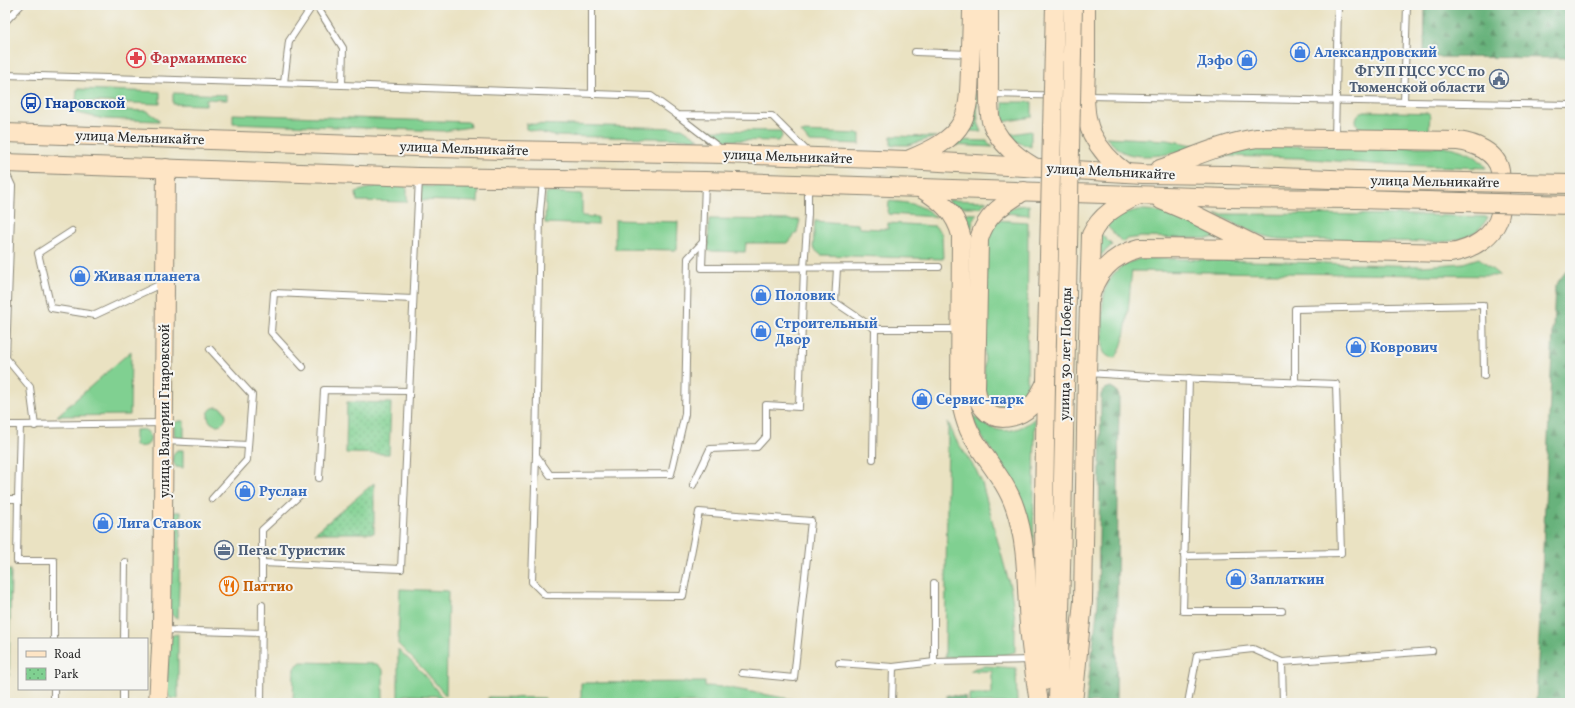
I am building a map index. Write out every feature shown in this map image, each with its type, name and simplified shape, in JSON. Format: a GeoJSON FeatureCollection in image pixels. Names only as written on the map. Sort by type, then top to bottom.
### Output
{"type":"FeatureCollection","features":[{"type":"Feature","properties":{"kind":"street"},"geometry":{"type":"LineString","coordinates":[[908,160],[936,147],[953,133],[962,123],[969,96],[972,5]]}},
{"type":"Feature","properties":{"kind":"street"},"geometry":{"type":"LineString","coordinates":[[989,5],[989,94],[992,121],[996,132],[1009,150],[1035,167]]}},
{"type":"Feature","properties":{"kind":"street","name":"улица 30 лет Победы"},"geometry":{"type":"LineString","coordinates":[[1045,703],[1044,503],[1054,5]]}},
{"type":"Feature","properties":{"kind":"street","name":"улица 30 лет Победы"},"geometry":{"type":"LineString","coordinates":[[1058,703],[1072,5]]}},
{"type":"Feature","properties":{"kind":"street"},"geometry":{"type":"LineString","coordinates":[[1086,5],[1085,96],[1087,120],[1092,134],[1101,149],[1112,161],[1135,173],[1176,164],[1240,140],[1257,138],[1458,141],[1473,144],[1481,148],[1495,161],[1500,171],[1501,213],[1497,223],[1487,235],[1476,244],[1459,252],[1450,253],[1150,248],[1131,251],[1113,260],[1099,274],[1091,293],[1089,303]]}},
{"type":"Feature","properties":{"kind":"street","name":"улица Мельникайте"},"geometry":{"type":"LineString","coordinates":[[5,133],[501,150],[726,154],[908,160],[1135,173],[1357,180],[1570,184]]}},
{"type":"Feature","properties":{"kind":"street","name":"улица Мельникайте"},"geometry":{"type":"LineString","coordinates":[[5,163],[419,178],[705,181],[1228,198],[1358,199],[1570,204]]}},
{"type":"Feature","properties":{"kind":"street","name":"улица Валерии Гнаровской"},"geometry":{"type":"LineString","coordinates":[[158,703],[162,630],[165,441],[164,282],[166,168]]}},
{"type":"Feature","properties":{"kind":"street"},"geometry":{"type":"LineString","coordinates":[[922,189],[944,204],[951,212],[958,223],[961,235],[960,398],[964,416],[970,431],[999,474],[1008,491],[1020,525],[1025,561],[1032,660],[1038,703]]}},
{"type":"Feature","properties":{"kind":"street"},"geometry":{"type":"LineString","coordinates":[[1024,191],[1004,204],[991,215],[982,229],[979,239],[976,389],[978,399],[983,409],[997,417],[1009,418],[1022,413],[1032,406],[1046,382]]}},
{"type":"Feature","properties":{"kind":"street"},"geometry":{"type":"LineString","coordinates":[[1073,703],[1083,601],[1091,235],[1099,221],[1115,207],[1141,195],[1169,203],[1263,249]]}},
{"type":"Feature","properties":{"kind":"lane"},"geometry":{"type":"LineString","coordinates":[[5,22],[22,5]]}},
{"type":"Feature","properties":{"kind":"lane"},"geometry":{"type":"LineString","coordinates":[[284,83],[289,41],[312,5]]}},
{"type":"Feature","properties":{"kind":"lane"},"geometry":{"type":"LineString","coordinates":[[316,5],[344,48],[342,84]]}},
{"type":"Feature","properties":{"kind":"lane"},"geometry":{"type":"LineString","coordinates":[[592,5],[592,94]]}},
{"type":"Feature","properties":{"kind":"lane"},"geometry":{"type":"LineString","coordinates":[[1335,138],[1338,5]]}},
{"type":"Feature","properties":{"kind":"lane"},"geometry":{"type":"LineString","coordinates":[[1404,102],[1406,5]]}},
{"type":"Feature","properties":{"kind":"lane"},"geometry":{"type":"LineString","coordinates":[[915,52],[971,54]]}},
{"type":"Feature","properties":{"kind":"lane"},"geometry":{"type":"LineString","coordinates":[[5,75],[342,84],[651,96],[726,154]]}},
{"type":"Feature","properties":{"kind":"lane"},"geometry":{"type":"LineString","coordinates":[[989,94],[1570,106]]}},
{"type":"Feature","properties":{"kind":"lane"},"geometry":{"type":"LineString","coordinates":[[676,115],[772,116],[813,157]]}},
{"type":"Feature","properties":{"kind":"lane"},"geometry":{"type":"LineString","coordinates":[[5,171],[12,186],[8,207],[6,358],[30,387],[35,426]]}},
{"type":"Feature","properties":{"kind":"lane"},"geometry":{"type":"LineString","coordinates":[[262,563],[402,569],[419,178]]}},
{"type":"Feature","properties":{"kind":"lane"},"geometry":{"type":"LineString","coordinates":[[543,180],[540,212],[536,455],[532,582],[545,595],[683,596],[699,512],[811,521],[794,678],[742,673]]}},
{"type":"Feature","properties":{"kind":"lane"},"geometry":{"type":"LineString","coordinates":[[705,181],[702,268],[938,267]]}},
{"type":"Feature","properties":{"kind":"lane"},"geometry":{"type":"LineString","coordinates":[[693,485],[710,449],[757,448],[766,437],[766,405],[799,407],[804,268],[808,214],[808,184]]}},
{"type":"Feature","properties":{"kind":"lane"},"geometry":{"type":"LineString","coordinates":[[72,231],[38,253],[51,308],[95,314],[164,282]]}},
{"type":"Feature","properties":{"kind":"lane"},"geometry":{"type":"LineString","coordinates":[[536,455],[550,475],[671,474],[685,414],[688,258],[703,242]]}},
{"type":"Feature","properties":{"kind":"lane"},"geometry":{"type":"LineString","coordinates":[[837,268],[836,302],[875,329],[961,329]]}},
{"type":"Feature","properties":{"kind":"lane"},"geometry":{"type":"LineString","coordinates":[[303,367],[271,332],[274,293],[413,299]]}},
{"type":"Feature","properties":{"kind":"lane"},"geometry":{"type":"LineString","coordinates":[[1295,383],[1295,309],[1483,305],[1484,376]]}},
{"type":"Feature","properties":{"kind":"lane"},"geometry":{"type":"LineString","coordinates":[[873,459],[875,329]]}},
{"type":"Feature","properties":{"kind":"lane"},"geometry":{"type":"LineString","coordinates":[[210,349],[252,395],[247,460],[212,499]]}},
{"type":"Feature","properties":{"kind":"lane"},"geometry":{"type":"LineString","coordinates":[[1087,373],[1336,384],[1341,553],[1184,556]]}},
{"type":"Feature","properties":{"kind":"lane"},"geometry":{"type":"LineString","coordinates":[[1189,378],[1183,611],[1282,611]]}},
{"type":"Feature","properties":{"kind":"lane"},"geometry":{"type":"LineString","coordinates":[[319,478],[324,390],[409,391]]}},
{"type":"Feature","properties":{"kind":"lane"},"geometry":{"type":"LineString","coordinates":[[5,425],[35,426],[164,422]]}},
{"type":"Feature","properties":{"kind":"lane"},"geometry":{"type":"LineString","coordinates":[[20,426],[17,560],[54,561],[54,638]]}},
{"type":"Feature","properties":{"kind":"lane"},"geometry":{"type":"LineString","coordinates":[[165,441],[248,445]]}},
{"type":"Feature","properties":{"kind":"lane"},"geometry":{"type":"LineString","coordinates":[[262,579],[262,530],[300,495]]}},
{"type":"Feature","properties":{"kind":"lane"},"geometry":{"type":"LineString","coordinates":[[5,499],[18,499]]}},
{"type":"Feature","properties":{"kind":"lane"},"geometry":{"type":"LineString","coordinates":[[124,638],[125,562]]}},
{"type":"Feature","properties":{"kind":"lane"},"geometry":{"type":"LineString","coordinates":[[934,584],[934,662]]}},
{"type":"Feature","properties":{"kind":"lane"},"geometry":{"type":"LineString","coordinates":[[261,703],[262,605]]}},
{"type":"Feature","properties":{"kind":"lane"},"geometry":{"type":"LineString","coordinates":[[162,630],[262,633]]}},
{"type":"Feature","properties":{"kind":"lane"},"geometry":{"type":"LineString","coordinates":[[1188,703],[1196,655],[1253,649],[1282,662],[1432,651]]}},
{"type":"Feature","properties":{"kind":"lane"},"geometry":{"type":"LineString","coordinates":[[839,663],[892,667],[934,662],[1032,660]]}},
{"type":"Feature","properties":{"kind":"lane"},"geometry":{"type":"LineString","coordinates":[[1282,662],[1283,703]]}},
{"type":"Feature","properties":{"kind":"lane"},"geometry":{"type":"LineString","coordinates":[[892,667],[892,703]]}},
{"type":"Feature","properties":{"kind":"lane"},"geometry":{"type":"LineString","coordinates":[[54,690],[54,703]]}},
{"type":"Feature","properties":{"kind":"lane"},"geometry":{"type":"LineString","coordinates":[[122,703],[123,690]]}},
{"type":"Feature","properties":{"kind":"green space"},"geometry":{"type":"Polygon","coordinates":[[[1425,5],[1570,5],[1570,58],[1424,57],[1425,5]]]}},
{"type":"Feature","properties":{"kind":"green space"},"geometry":{"type":"Polygon","coordinates":[[[976,84],[978,122],[982,132],[962,130],[976,84]]]}},
{"type":"Feature","properties":{"kind":"green space"},"geometry":{"type":"Polygon","coordinates":[[[77,89],[160,92],[160,104],[76,101],[77,89]]]}},
{"type":"Feature","properties":{"kind":"green space"},"geometry":{"type":"Polygon","coordinates":[[[173,93],[227,95],[227,100],[206,99],[206,105],[173,104],[173,93]]]}},
{"type":"Feature","properties":{"kind":"green space"},"geometry":{"type":"Polygon","coordinates":[[[1003,102],[1032,102],[1032,117],[1003,122],[1003,102]]]}},
{"type":"Feature","properties":{"kind":"green space"},"geometry":{"type":"Polygon","coordinates":[[[73,108],[147,111],[159,119],[159,121],[104,119],[73,112],[73,108]]]}},
{"type":"Feature","properties":{"kind":"green space"},"geometry":{"type":"Polygon","coordinates":[[[1365,111],[1430,113],[1429,131],[1361,129],[1358,127],[1356,118],[1359,114],[1365,111]]]}},
{"type":"Feature","properties":{"kind":"green space"},"geometry":{"type":"Polygon","coordinates":[[[233,114],[469,122],[470,127],[444,131],[233,123],[233,114]]]}},
{"type":"Feature","properties":{"kind":"green space"},"geometry":{"type":"Polygon","coordinates":[[[526,124],[682,128],[699,139],[555,136],[526,129],[526,124]]]}},
{"type":"Feature","properties":{"kind":"green space"},"geometry":{"type":"Polygon","coordinates":[[[705,130],[781,131],[782,137],[778,141],[722,140],[705,130]]]}},
{"type":"Feature","properties":{"kind":"green space"},"geometry":{"type":"Polygon","coordinates":[[[1031,131],[1031,147],[1014,141],[1006,135],[1031,131]]]}},
{"type":"Feature","properties":{"kind":"green space"},"geometry":{"type":"Polygon","coordinates":[[[801,132],[860,134],[860,144],[809,142],[801,132]]]}},
{"type":"Feature","properties":{"kind":"green space"},"geometry":{"type":"Polygon","coordinates":[[[891,136],[936,137],[908,145],[891,145],[891,136]]]}},
{"type":"Feature","properties":{"kind":"green space"},"geometry":{"type":"Polygon","coordinates":[[[1106,137],[1167,140],[1199,146],[1161,155],[1140,156],[1123,152],[1106,137]]]}},
{"type":"Feature","properties":{"kind":"green space"},"geometry":{"type":"Polygon","coordinates":[[[955,140],[987,141],[993,147],[950,145],[955,140]]]}},
{"type":"Feature","properties":{"kind":"green space"},"geometry":{"type":"Polygon","coordinates":[[[1252,146],[1449,147],[1475,156],[1486,168],[1374,164],[1300,158],[1220,156],[1252,146]]]}},
{"type":"Feature","properties":{"kind":"green space"},"geometry":{"type":"Polygon","coordinates":[[[383,184],[403,185],[407,189],[407,202],[357,201],[356,192],[383,184]]]}},
{"type":"Feature","properties":{"kind":"green space"},"geometry":{"type":"Polygon","coordinates":[[[421,186],[479,188],[478,202],[421,200],[421,186]]]}},
{"type":"Feature","properties":{"kind":"green space"},"geometry":{"type":"Polygon","coordinates":[[[546,192],[582,194],[582,216],[598,217],[598,225],[545,223],[546,192]]]}},
{"type":"Feature","properties":{"kind":"green space"},"geometry":{"type":"Polygon","coordinates":[[[948,200],[987,201],[981,207],[953,207],[948,200]]]}},
{"type":"Feature","properties":{"kind":"green space"},"geometry":{"type":"Polygon","coordinates":[[[889,201],[919,206],[936,217],[888,214],[889,201]]]}},
{"type":"Feature","properties":{"kind":"green space"},"geometry":{"type":"Polygon","coordinates":[[[1029,205],[1029,215],[1003,213],[1016,206],[1029,205]]]}},
{"type":"Feature","properties":{"kind":"green space"},"geometry":{"type":"Polygon","coordinates":[[[1138,210],[1150,210],[1173,215],[1195,223],[1227,239],[1141,237],[1127,239],[1122,242],[1106,225],[1121,214],[1138,210]]]}},
{"type":"Feature","properties":{"kind":"green space"},"geometry":{"type":"Polygon","coordinates":[[[958,213],[977,214],[973,221],[969,236],[958,213]]]}},
{"type":"Feature","properties":{"kind":"green space"},"geometry":{"type":"Polygon","coordinates":[[[1216,214],[1416,215],[1488,217],[1474,233],[1461,239],[1440,242],[1278,239],[1239,226],[1216,214]]]}},
{"type":"Feature","properties":{"kind":"green space"},"geometry":{"type":"Polygon","coordinates":[[[709,219],[800,220],[797,232],[788,243],[746,243],[745,252],[708,251],[709,219]]]}},
{"type":"Feature","properties":{"kind":"green space"},"geometry":{"type":"Polygon","coordinates":[[[615,220],[678,222],[677,250],[615,249],[615,220]]]}},
{"type":"Feature","properties":{"kind":"green space"},"geometry":{"type":"Polygon","coordinates":[[[995,220],[1028,222],[1027,385],[1020,400],[1014,404],[1008,405],[1001,405],[995,402],[989,397],[984,389],[987,238],[995,220]]]}},
{"type":"Feature","properties":{"kind":"green space"},"geometry":{"type":"Polygon","coordinates":[[[815,221],[858,224],[859,228],[888,229],[888,223],[935,226],[942,234],[943,259],[821,255],[813,248],[815,221]]]}},
{"type":"Feature","properties":{"kind":"green space"},"geometry":{"type":"Polygon","coordinates":[[[1100,233],[1112,245],[1094,264],[1100,233]]]}},
{"type":"Feature","properties":{"kind":"green space"},"geometry":{"type":"Polygon","coordinates":[[[1145,258],[1422,266],[1463,263],[1479,258],[1500,276],[1132,271],[1127,318],[1122,343],[1119,353],[1114,358],[1110,357],[1105,354],[1103,349],[1102,319],[1105,292],[1109,280],[1117,270],[1129,263],[1145,258]]]}},
{"type":"Feature","properties":{"kind":"green space"},"geometry":{"type":"Polygon","coordinates":[[[1570,269],[1570,703],[1536,703],[1555,286],[1567,270],[1570,269]]]}},
{"type":"Feature","properties":{"kind":"green space"},"geometry":{"type":"Polygon","coordinates":[[[131,351],[130,415],[57,416],[131,351]]]}},
{"type":"Feature","properties":{"kind":"green space"},"geometry":{"type":"Polygon","coordinates":[[[1111,387],[1116,390],[1119,396],[1116,703],[1086,703],[1098,604],[1101,395],[1104,389],[1111,387]]]}},
{"type":"Feature","properties":{"kind":"green space"},"geometry":{"type":"Polygon","coordinates":[[[347,402],[391,403],[389,454],[346,453],[347,402]]]}},
{"type":"Feature","properties":{"kind":"green space"},"geometry":{"type":"Polygon","coordinates":[[[217,407],[223,410],[226,416],[223,422],[217,425],[211,422],[208,416],[211,410],[217,407]]]}},
{"type":"Feature","properties":{"kind":"green space"},"geometry":{"type":"Polygon","coordinates":[[[970,412],[985,425],[1001,430],[1018,428],[1035,418],[1033,560],[1013,482],[978,431],[970,412]]]}},
{"type":"Feature","properties":{"kind":"green space"},"geometry":{"type":"Polygon","coordinates":[[[178,421],[184,421],[184,439],[177,439],[174,434],[174,424],[178,421]]]}},
{"type":"Feature","properties":{"kind":"green space"},"geometry":{"type":"Polygon","coordinates":[[[948,422],[956,440],[976,470],[982,483],[1011,590],[1015,620],[1015,652],[998,657],[945,657],[948,422]]]}},
{"type":"Feature","properties":{"kind":"green space"},"geometry":{"type":"Polygon","coordinates":[[[135,430],[145,430],[149,433],[150,441],[147,445],[135,446],[135,430]]]}},
{"type":"Feature","properties":{"kind":"green space"},"geometry":{"type":"Polygon","coordinates":[[[177,450],[183,450],[183,468],[176,467],[174,463],[173,456],[177,450]]]}},
{"type":"Feature","properties":{"kind":"green space"},"geometry":{"type":"Polygon","coordinates":[[[374,483],[374,533],[315,533],[374,483]]]}},
{"type":"Feature","properties":{"kind":"green space"},"geometry":{"type":"Polygon","coordinates":[[[173,512],[181,512],[178,618],[173,616],[168,610],[169,517],[173,512]]]}},
{"type":"Feature","properties":{"kind":"green space"},"geometry":{"type":"Polygon","coordinates":[[[5,570],[11,570],[9,676],[5,676],[5,570]]]}},
{"type":"Feature","properties":{"kind":"green space"},"geometry":{"type":"Polygon","coordinates":[[[400,589],[448,591],[446,696],[426,672],[398,644],[400,589]]]}},
{"type":"Feature","properties":{"kind":"green space"},"geometry":{"type":"Polygon","coordinates":[[[178,634],[178,699],[170,698],[167,693],[167,641],[173,635],[178,634]]]}},
{"type":"Feature","properties":{"kind":"green space"},"geometry":{"type":"Polygon","coordinates":[[[398,649],[424,674],[444,700],[439,700],[438,696],[404,695],[403,703],[398,703],[398,649]]]}},
{"type":"Feature","properties":{"kind":"green space"},"geometry":{"type":"Polygon","coordinates":[[[301,662],[377,664],[383,670],[383,703],[293,703],[294,668],[301,662]]]}},
{"type":"Feature","properties":{"kind":"green space"},"geometry":{"type":"Polygon","coordinates":[[[985,666],[1016,668],[1017,703],[969,703],[969,694],[992,694],[992,671],[970,671],[975,668],[985,666]]]}},
{"type":"Feature","properties":{"kind":"green space"},"geometry":{"type":"Polygon","coordinates":[[[705,682],[705,686],[724,687],[812,703],[581,703],[581,683],[705,682]]]}},
{"type":"Feature","properties":{"kind":"green space"},"geometry":{"type":"Polygon","coordinates":[[[947,695],[965,697],[966,703],[947,703],[947,695]]]}},
{"type":"Feature","properties":{"kind":"green space"},"geometry":{"type":"Polygon","coordinates":[[[488,697],[545,698],[543,703],[489,703],[488,697]]]}},
{"type":"Feature","properties":{"kind":"green space"},"geometry":{"type":"Polygon","coordinates":[[[439,700],[485,702],[485,703],[438,703],[439,700]]]}},
{"type":"Feature","properties":{"kind":"place","name":"Александровский"},"geometry":{"type":"Point","coordinates":[1300,52]}},
{"type":"Feature","properties":{"kind":"place","name":"Фармаимпекс"},"geometry":{"type":"Point","coordinates":[136,58]}},
{"type":"Feature","properties":{"kind":"place","name":"Дэфо"},"geometry":{"type":"Point","coordinates":[1247,60]}},
{"type":"Feature","properties":{"kind":"place","name":"ФГУП ГЦСС УСС по Тюменской области"},"geometry":{"type":"Point","coordinates":[1499,79]}},
{"type":"Feature","properties":{"kind":"place","name":"Гнаровской"},"geometry":{"type":"Point","coordinates":[31,103]}},
{"type":"Feature","properties":{"kind":"place","name":"Живая планета"},"geometry":{"type":"Point","coordinates":[80,276]}},
{"type":"Feature","properties":{"kind":"place","name":"Половик"},"geometry":{"type":"Point","coordinates":[761,295]}},
{"type":"Feature","properties":{"kind":"place","name":"Строительный Двор"},"geometry":{"type":"Point","coordinates":[761,331]}},
{"type":"Feature","properties":{"kind":"place","name":"Коврович"},"geometry":{"type":"Point","coordinates":[1356,347]}},
{"type":"Feature","properties":{"kind":"place","name":"Сервис-парк"},"geometry":{"type":"Point","coordinates":[922,399]}},
{"type":"Feature","properties":{"kind":"place","name":"Руслан"},"geometry":{"type":"Point","coordinates":[245,491]}},
{"type":"Feature","properties":{"kind":"place","name":"Лига Ставок"},"geometry":{"type":"Point","coordinates":[103,523]}},
{"type":"Feature","properties":{"kind":"place","name":"Пегас Туристик"},"geometry":{"type":"Point","coordinates":[224,550]}},
{"type":"Feature","properties":{"kind":"place","name":"Заплаткин"},"geometry":{"type":"Point","coordinates":[1236,579]}},
{"type":"Feature","properties":{"kind":"place","name":"Паттио"},"geometry":{"type":"Point","coordinates":[229,586]}}]}
